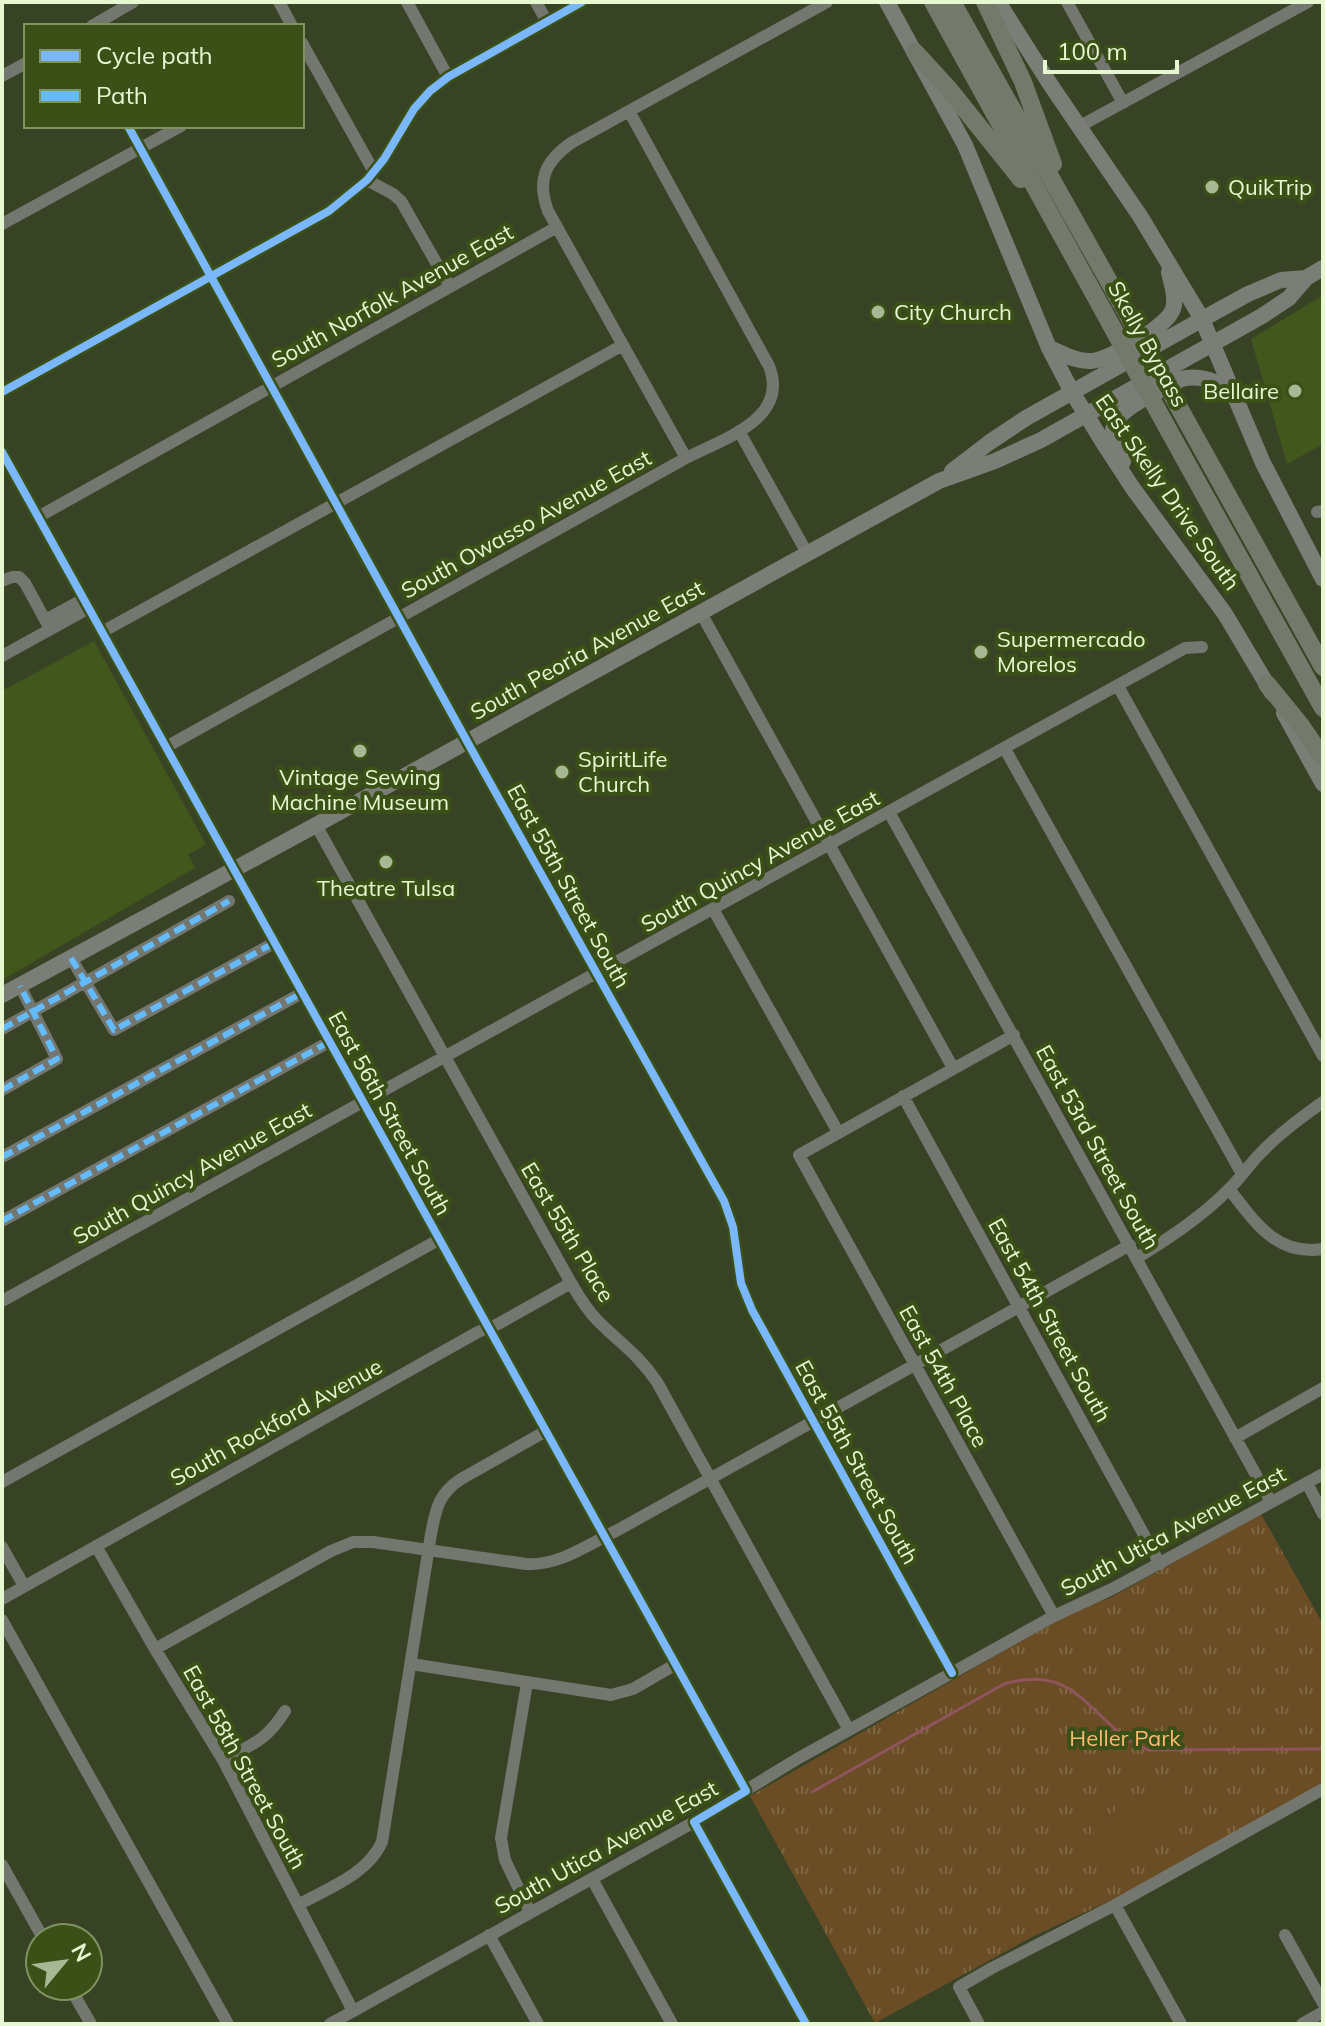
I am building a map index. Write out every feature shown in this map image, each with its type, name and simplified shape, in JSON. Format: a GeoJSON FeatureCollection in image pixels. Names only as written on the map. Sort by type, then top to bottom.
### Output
{"type":"FeatureCollection","features":[{"type":"Feature","properties":{"kind":"highway","name":"Skelly Bypass"},"geometry":{"type":"LineString","coordinates":[[933,2],[1323,708]]}},
{"type":"Feature","properties":{"kind":"highway","name":"Skelly Bypass"},"geometry":{"type":"LineString","coordinates":[[952,2],[1323,667]]}},
{"type":"Feature","properties":{"kind":"highway"},"geometry":{"type":"LineString","coordinates":[[985,2],[1023,82],[1072,216]]}},
{"type":"Feature","properties":{"kind":"highway"},"geometry":{"type":"LineString","coordinates":[[915,52],[1048,212]]}},
{"type":"Feature","properties":{"kind":"highway"},"geometry":{"type":"LineString","coordinates":[[1267,684],[1323,758]]}},
{"type":"Feature","properties":{"kind":"main road","name":"East Skelly Drive South"},"geometry":{"type":"LineString","coordinates":[[887,2],[965,145],[1049,348],[1072,392],[1132,487],[1225,614],[1323,784]]}},
{"type":"Feature","properties":{"kind":"main road"},"geometry":{"type":"LineString","coordinates":[[998,2],[1140,216],[1202,319],[1269,477],[1323,579]]}},
{"type":"Feature","properties":{"kind":"main road"},"geometry":{"type":"LineString","coordinates":[[1049,348],[1079,360],[1096,360],[1161,325],[1171,313],[1175,299],[1166,259]]}},
{"type":"Feature","properties":{"kind":"main road","name":"South Peoria Avenue East"},"geometry":{"type":"LineString","coordinates":[[939,481],[1041,440],[1262,316],[1289,298],[1306,278],[1323,268]]}},
{"type":"Feature","properties":{"kind":"main road","name":"South Peoria Avenue East"},"geometry":{"type":"LineString","coordinates":[[2,995],[939,481],[1018,423],[1202,319],[1281,280],[1306,278]]}},
{"type":"Feature","properties":{"kind":"main road"},"geometry":{"type":"LineString","coordinates":[[1132,487],[1113,432],[1122,412],[1190,377],[1206,378],[1233,390]]}},
{"type":"Feature","properties":{"kind":"street"},"geometry":{"type":"LineString","coordinates":[[95,24],[133,2]]}},
{"type":"Feature","properties":{"kind":"street"},"geometry":{"type":"LineString","coordinates":[[279,2],[291,24]]}},
{"type":"Feature","properties":{"kind":"street"},"geometry":{"type":"LineString","coordinates":[[407,2],[448,77]]}},
{"type":"Feature","properties":{"kind":"street"},"geometry":{"type":"LineString","coordinates":[[536,2],[547,22]]}},
{"type":"Feature","properties":{"kind":"street"},"geometry":{"type":"LineString","coordinates":[[2,392],[329,211],[371,176],[414,109],[430,91],[448,77],[582,2]]}},
{"type":"Feature","properties":{"kind":"street"},"geometry":{"type":"LineString","coordinates":[[686,458],[548,211],[542,186],[551,160],[560,151],[827,2]]}},
{"type":"Feature","properties":{"kind":"street"},"geometry":{"type":"LineString","coordinates":[[1067,2],[1123,103]]}},
{"type":"Feature","properties":{"kind":"street"},"geometry":{"type":"LineString","coordinates":[[1080,126],[1308,2]]}},
{"type":"Feature","properties":{"kind":"street"},"geometry":{"type":"LineString","coordinates":[[304,52],[371,176],[401,201],[450,287]]}},
{"type":"Feature","properties":{"kind":"street"},"geometry":{"type":"LineString","coordinates":[[2,76],[24,64]]}},
{"type":"Feature","properties":{"kind":"street"},"geometry":{"type":"LineString","coordinates":[[629,111],[773,374],[773,394],[767,409],[739,431],[807,553]]}},
{"type":"Feature","properties":{"kind":"street","name":"East 55th Street South"},"geometry":{"type":"LineString","coordinates":[[129,128],[724,1201],[737,1244],[738,1267],[745,1296],[952,1673]]}},
{"type":"Feature","properties":{"kind":"street"},"geometry":{"type":"LineString","coordinates":[[2,224],[177,128]]}},
{"type":"Feature","properties":{"kind":"street","name":"South Norfolk Avenue East"},"geometry":{"type":"LineString","coordinates":[[38,517],[557,227]]}},
{"type":"Feature","properties":{"kind":"street"},"geometry":{"type":"LineString","coordinates":[[102,632],[623,345]]}},
{"type":"Feature","properties":{"kind":"street","name":"South Owasso Avenue East"},"geometry":{"type":"LineString","coordinates":[[166,747],[739,431]]}},
{"type":"Feature","properties":{"kind":"street","name":"East 56th Street South"},"geometry":{"type":"LineString","coordinates":[[2,452],[8,476],[38,517],[746,1791]]}},
{"type":"Feature","properties":{"kind":"street"},"geometry":{"type":"LineString","coordinates":[[2,581],[19,577],[48,624]]}},
{"type":"Feature","properties":{"kind":"street"},"geometry":{"type":"LineString","coordinates":[[2,656],[48,624],[86,603]]}},
{"type":"Feature","properties":{"kind":"street"},"geometry":{"type":"LineString","coordinates":[[701,613],[953,1068]]}},
{"type":"Feature","properties":{"kind":"street","name":"South Quincy Avenue East"},"geometry":{"type":"LineString","coordinates":[[2,1301],[1185,648],[1202,647]]}},
{"type":"Feature","properties":{"kind":"street"},"geometry":{"type":"LineString","coordinates":[[1118,686],[1323,1056]]}},
{"type":"Feature","properties":{"kind":"street"},"geometry":{"type":"LineString","coordinates":[[1005,749],[1242,1174]]}},
{"type":"Feature","properties":{"kind":"street","name":"East 53rd Street South"},"geometry":{"type":"LineString","coordinates":[[889,812],[1271,1502]]}},
{"type":"Feature","properties":{"kind":"street","name":"East 55th Place"},"geometry":{"type":"LineString","coordinates":[[316,825],[571,1283],[597,1320],[645,1363],[849,1730]]}},
{"type":"Feature","properties":{"kind":"street"},"geometry":{"type":"LineString","coordinates":[[2,1029],[229,901]]}},
{"type":"Feature","properties":{"kind":"street"},"geometry":{"type":"LineString","coordinates":[[713,909],[838,1132],[1014,1035]]}},
{"type":"Feature","properties":{"kind":"street"},"geometry":{"type":"LineString","coordinates":[[71,958],[114,1030],[274,943]]}},
{"type":"Feature","properties":{"kind":"street"},"geometry":{"type":"LineString","coordinates":[[2,1090],[57,1059],[20,986]]}},
{"type":"Feature","properties":{"kind":"street"},"geometry":{"type":"LineString","coordinates":[[2,1157],[302,993]]}},
{"type":"Feature","properties":{"kind":"street"},"geometry":{"type":"LineString","coordinates":[[2,1221],[329,1042]]}},
{"type":"Feature","properties":{"kind":"street","name":"East 54th Street South"},"geometry":{"type":"LineString","coordinates":[[903,1096],[1160,1564]]}},
{"type":"Feature","properties":{"kind":"street"},"geometry":{"type":"LineString","coordinates":[[1137,1258],[1196,1219],[1277,1137],[1323,1102]]}},
{"type":"Feature","properties":{"kind":"street","name":"East 54th Place"},"geometry":{"type":"LineString","coordinates":[[838,1132],[799,1155],[1054,1616]]}},
{"type":"Feature","properties":{"kind":"street"},"geometry":{"type":"LineString","coordinates":[[1229,1189],[1269,1236],[1292,1248],[1323,1249]]}},
{"type":"Feature","properties":{"kind":"street"},"geometry":{"type":"LineString","coordinates":[[2,1482],[440,1239]]}},
{"type":"Feature","properties":{"kind":"street"},"geometry":{"type":"LineString","coordinates":[[155,1649],[340,1546],[365,1541],[537,1565],[558,1561],[1130,1245]]}},
{"type":"Feature","properties":{"kind":"street","name":"South Rockford Avenue"},"geometry":{"type":"LineString","coordinates":[[2,1599],[571,1283]]}},
{"type":"Feature","properties":{"kind":"street"},"geometry":{"type":"LineString","coordinates":[[1235,1438],[1323,1388]]}},
{"type":"Feature","properties":{"kind":"street"},"geometry":{"type":"LineString","coordinates":[[298,1905],[359,1872],[377,1854],[385,1831],[437,1506],[447,1490],[461,1479],[546,1431]]}},
{"type":"Feature","properties":{"kind":"street","name":"South Utica Avenue East"},"geometry":{"type":"LineString","coordinates":[[330,2024],[694,1822],[797,1759],[1054,1616],[1160,1564],[1323,1474]]}},
{"type":"Feature","properties":{"kind":"street"},"geometry":{"type":"LineString","coordinates":[[1307,1483],[1323,1514]]}},
{"type":"Feature","properties":{"kind":"street","name":"East 58th Street South"},"geometry":{"type":"LineString","coordinates":[[96,1546],[223,1760],[353,2011]]}},
{"type":"Feature","properties":{"kind":"street"},"geometry":{"type":"LineString","coordinates":[[2,1547],[24,1586]]}},
{"type":"Feature","properties":{"kind":"street"},"geometry":{"type":"LineString","coordinates":[[2,1620],[228,2024]]}},
{"type":"Feature","properties":{"kind":"street"},"geometry":{"type":"LineString","coordinates":[[411,1664],[611,1695],[633,1689],[676,1664]]}},
{"type":"Feature","properties":{"kind":"street"},"geometry":{"type":"LineString","coordinates":[[527,1683],[501,1838],[505,1860],[530,1912]]}},
{"type":"Feature","properties":{"kind":"street"},"geometry":{"type":"LineString","coordinates":[[223,1760],[261,1740],[273,1730],[285,1711]]}},
{"type":"Feature","properties":{"kind":"street"},"geometry":{"type":"LineString","coordinates":[[979,2024],[959,1987],[1115,1905],[1323,1789]]}},
{"type":"Feature","properties":{"kind":"street"},"geometry":{"type":"LineString","coordinates":[[694,1822],[806,2024]]}},
{"type":"Feature","properties":{"kind":"street"},"geometry":{"type":"LineString","coordinates":[[2,1865],[34,1922]]}},
{"type":"Feature","properties":{"kind":"street"},"geometry":{"type":"LineString","coordinates":[[592,1879],[672,2024]]}},
{"type":"Feature","properties":{"kind":"street"},"geometry":{"type":"LineString","coordinates":[[1115,1905],[1181,2024]]}},
{"type":"Feature","properties":{"kind":"street"},"geometry":{"type":"LineString","coordinates":[[489,1935],[538,2024]]}},
{"type":"Feature","properties":{"kind":"street"},"geometry":{"type":"LineString","coordinates":[[1285,1935],[1323,2003]]}},
{"type":"Feature","properties":{"kind":"street"},"geometry":{"type":"LineString","coordinates":[[78,2002],[91,2024]]}},
{"type":"Feature","properties":{"kind":"street"},"geometry":{"type":"LineString","coordinates":[[1302,2024],[1323,2012]]}},
{"type":"Feature","properties":{"kind":"shaded area","name":"Bellaire"},"geometry":{"type":"Polygon","coordinates":[[[1323,295],[1323,444],[1287,464],[1251,339],[1323,295]]]}},
{"type":"Feature","properties":{"kind":"shaded area"},"geometry":{"type":"Polygon","coordinates":[[[94,641],[206,844],[188,855],[195,868],[2,980],[2,691],[94,641]]]}},
{"type":"Feature","properties":{"kind":"green space","name":"Heller Park"},"geometry":{"type":"Polygon","coordinates":[[[1261,1514],[1323,1624],[1323,1785],[1122,1895],[1032,1937],[875,2023],[750,1796],[1074,1611],[1112,1597],[1261,1514]]]}},
{"type":"Feature","properties":{"kind":"green space"},"geometry":{"type":"Polygon","coordinates":[[[1173,1775],[1195,1812],[1112,1862],[1090,1826],[1173,1775]]]}},
{"type":"Feature","properties":{"kind":"waterway"},"geometry":{"type":"LineString","coordinates":[[812,1792],[1004,1684],[1026,1680],[1044,1680],[1073,1692],[1126,1738],[1148,1750],[1323,1749]]}},
{"type":"Feature","properties":{"kind":"marked path"},"geometry":{"type":"LineString","coordinates":[[2,1029],[229,901]]}},
{"type":"Feature","properties":{"kind":"marked path"},"geometry":{"type":"LineString","coordinates":[[71,958],[114,1030],[274,943]]}},
{"type":"Feature","properties":{"kind":"marked path"},"geometry":{"type":"LineString","coordinates":[[2,1090],[57,1059],[20,986]]}},
{"type":"Feature","properties":{"kind":"marked path"},"geometry":{"type":"LineString","coordinates":[[2,1157],[302,993]]}},
{"type":"Feature","properties":{"kind":"marked path"},"geometry":{"type":"LineString","coordinates":[[2,1221],[329,1042]]}},
{"type":"Feature","properties":{"kind":"cycle path"},"geometry":{"type":"LineString","coordinates":[[2,392],[329,211],[367,180],[384,159],[414,109],[430,91],[448,77],[582,2]]}},
{"type":"Feature","properties":{"kind":"cycle path"},"geometry":{"type":"LineString","coordinates":[[129,128],[724,1201],[733,1227],[741,1283],[752,1310],[952,1673]]}},
{"type":"Feature","properties":{"kind":"cycle path"},"geometry":{"type":"LineString","coordinates":[[2,452],[746,1791],[694,1822],[806,2024]]}},
{"type":"Feature","properties":{"kind":"place","name":"QuikTrip"},"geometry":{"type":"Point","coordinates":[1212,187]}},
{"type":"Feature","properties":{"kind":"place","name":"City Church"},"geometry":{"type":"Point","coordinates":[878,312]}},
{"type":"Feature","properties":{"kind":"place","name":"Bellaire"},"geometry":{"type":"Point","coordinates":[1295,391]}},
{"type":"Feature","properties":{"kind":"place","name":"Supermercado Morelos"},"geometry":{"type":"Point","coordinates":[981,652]}},
{"type":"Feature","properties":{"kind":"place","name":"Vintage Sewing Machine Museum"},"geometry":{"type":"Point","coordinates":[360,751]}},
{"type":"Feature","properties":{"kind":"place","name":"SpiritLife Church"},"geometry":{"type":"Point","coordinates":[562,772]}},
{"type":"Feature","properties":{"kind":"place","name":"Theatre Tulsa"},"geometry":{"type":"Point","coordinates":[386,862]}}]}
